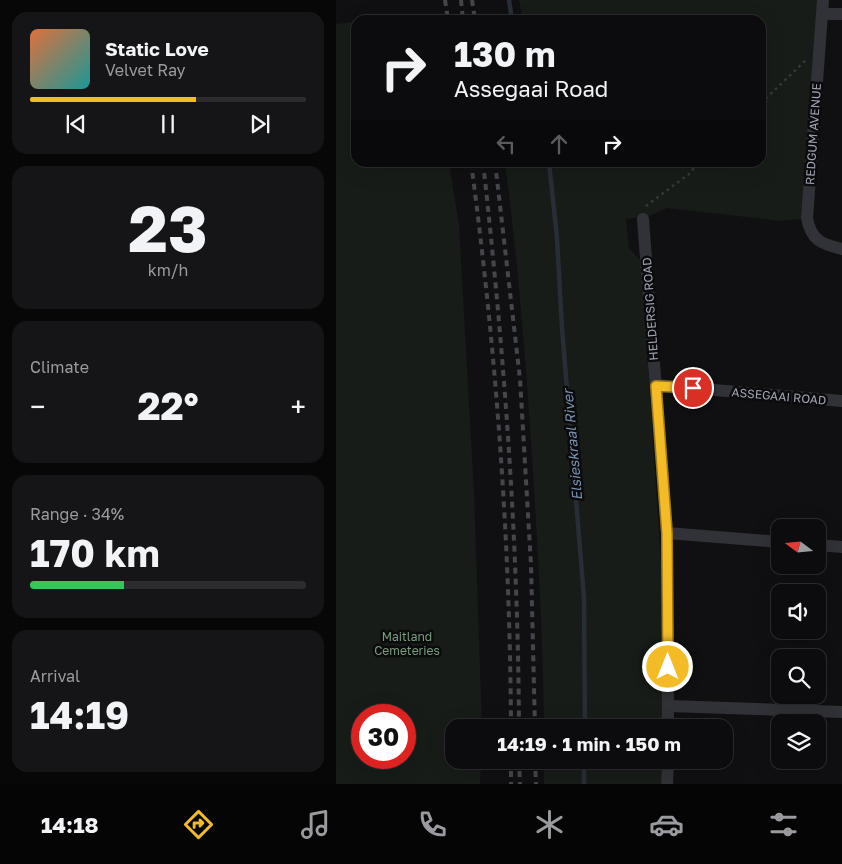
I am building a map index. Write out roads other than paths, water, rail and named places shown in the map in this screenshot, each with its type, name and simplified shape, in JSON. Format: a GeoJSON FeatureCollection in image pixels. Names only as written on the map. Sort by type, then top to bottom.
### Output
{"type":"FeatureCollection","features":[{"type":"Feature","properties":{"kind":"street","name":"REDGUM AVENUE"},"geometry":{"type":"LineString","coordinates":[[824,0],[807,218],[809,229],[816,239],[827,245],[842,249]]}},
{"type":"Feature","properties":{"kind":"street"},"geometry":{"type":"LineString","coordinates":[[822,14],[842,14]]}},
{"type":"Feature","properties":{"kind":"street","name":"HELDERSIG ROAD"},"geometry":{"type":"LineString","coordinates":[[644,219],[667,533],[668,719]]}},
{"type":"Feature","properties":{"kind":"street","name":"ASSEGAAI ROAD"},"geometry":{"type":"LineString","coordinates":[[656,386],[842,401]]}},
{"type":"Feature","properties":{"kind":"street"},"geometry":{"type":"LineString","coordinates":[[667,533],[771,541]]}},
{"type":"Feature","properties":{"kind":"street"},"geometry":{"type":"LineString","coordinates":[[826,546],[842,547]]}},
{"type":"Feature","properties":{"kind":"street"},"geometry":{"type":"LineString","coordinates":[[669,706],[842,712]]}},
{"type":"Feature","properties":{"kind":"street"},"geometry":{"type":"LineString","coordinates":[[668,769],[668,784]]}},
{"type":"Feature","properties":{"kind":"waterway","name":"Elsieskraal River"},"geometry":{"type":"LineString","coordinates":[[509,0],[511,15]]}},
{"type":"Feature","properties":{"kind":"waterway","name":"Elsieskraal River"},"geometry":{"type":"LineString","coordinates":[[550,167],[557,238],[562,328],[584,598],[585,719]]}},
{"type":"Feature","properties":{"kind":"waterway","name":"Elsieskraal River"},"geometry":{"type":"LineString","coordinates":[[584,769],[584,784]]}},
{"type":"Feature","properties":{"kind":"railway"},"geometry":{"type":"LineString","coordinates":[[445,0],[447,15]]}},
{"type":"Feature","properties":{"kind":"railway"},"geometry":{"type":"LineString","coordinates":[[461,0],[462,15]]}},
{"type":"Feature","properties":{"kind":"railway"},"geometry":{"type":"LineString","coordinates":[[472,0],[474,15]]}},
{"type":"Feature","properties":{"kind":"railway"},"geometry":{"type":"LineString","coordinates":[[472,167],[488,303],[500,444],[508,586],[511,719]]}},
{"type":"Feature","properties":{"kind":"railway"},"geometry":{"type":"LineString","coordinates":[[483,167],[497,303],[513,515],[519,719]]}},
{"type":"Feature","properties":{"kind":"railway"},"geometry":{"type":"LineString","coordinates":[[496,167],[520,379],[531,565],[535,719]]}},
{"type":"Feature","properties":{"kind":"railway"},"geometry":{"type":"LineString","coordinates":[[511,769],[511,784]]}},
{"type":"Feature","properties":{"kind":"railway"},"geometry":{"type":"LineString","coordinates":[[519,769],[520,784]]}},
{"type":"Feature","properties":{"kind":"railway"},"geometry":{"type":"LineString","coordinates":[[535,769],[536,784]]}},
{"type":"Feature","properties":{"kind":"park label","name":"Maitland Cemeteries"},"geometry":{"type":"Point","coordinates":[407,643]}}]}
